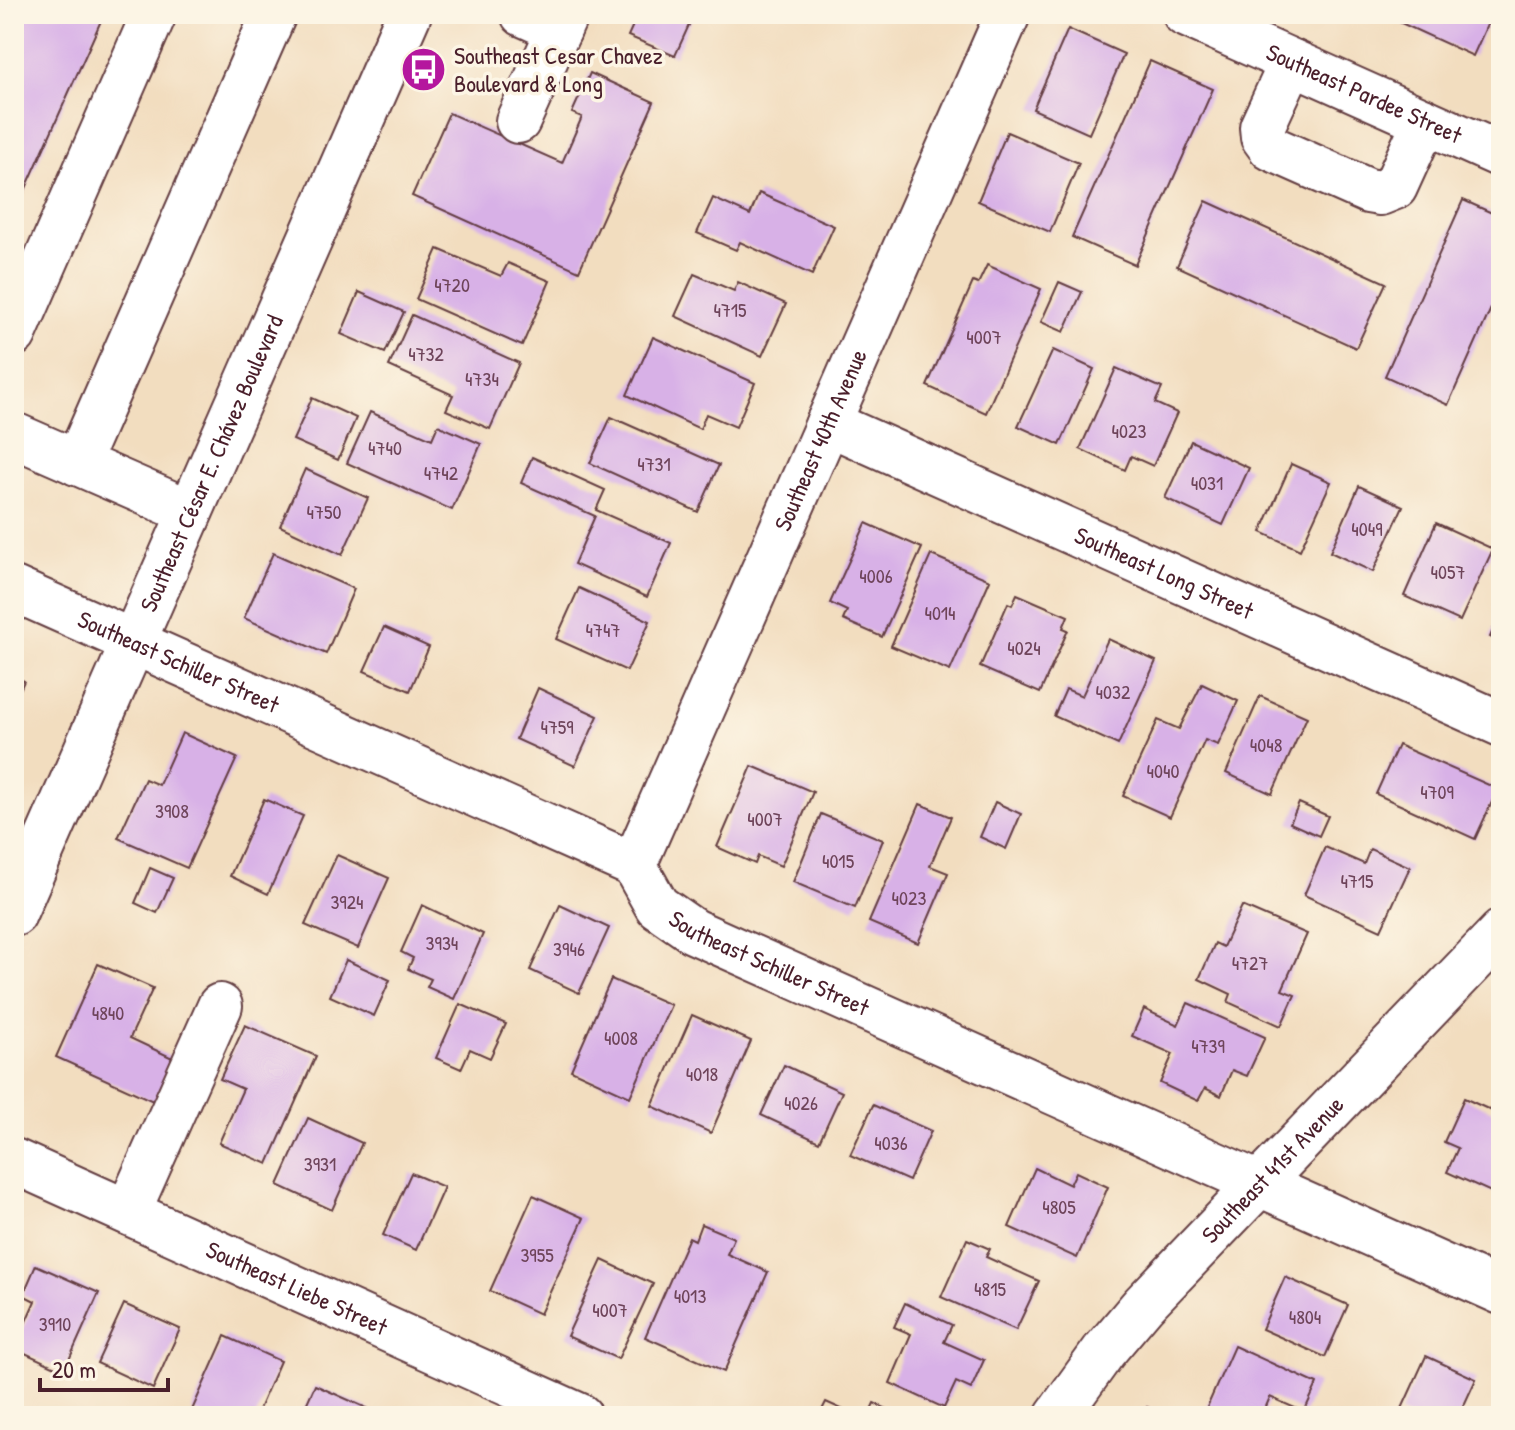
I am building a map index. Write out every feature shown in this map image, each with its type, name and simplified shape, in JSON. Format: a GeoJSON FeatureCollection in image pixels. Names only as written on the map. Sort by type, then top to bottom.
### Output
{"type":"FeatureCollection","features":[{"type":"Feature","properties":{"kind":"street"},"geometry":{"type":"LineString","coordinates":[[16,321],[154,14]]}},
{"type":"Feature","properties":{"kind":"street"},"geometry":{"type":"LineString","coordinates":[[77,463],[274,14]]}},
{"type":"Feature","properties":{"kind":"street","name":"Southeast César E. Chávez Boulevard"},"geometry":{"type":"LineString","coordinates":[[14,914],[409,14]]}},
{"type":"Feature","properties":{"kind":"street","name":"Southeast 40th Avenue"},"geometry":{"type":"LineString","coordinates":[[634,865],[1008,14]]}},
{"type":"Feature","properties":{"kind":"street","name":"Southeast Pardee Street"},"geometry":{"type":"LineString","coordinates":[[1185,14],[1501,155]]}},
{"type":"Feature","properties":{"kind":"street"},"geometry":{"type":"LineString","coordinates":[[518,121],[549,19]]}},
{"type":"Feature","properties":{"kind":"street"},"geometry":{"type":"LineString","coordinates":[[1292,62],[1262,127],[1263,137],[1271,148],[1368,191],[1380,193],[1395,187],[1425,121]]}},
{"type":"Feature","properties":{"kind":"street","name":"Southeast Long Street"},"geometry":{"type":"LineString","coordinates":[[828,423],[1501,724]]}},
{"type":"Feature","properties":{"kind":"street"},"geometry":{"type":"LineString","coordinates":[[14,435],[190,512]]}},
{"type":"Feature","properties":{"kind":"street","name":"Southeast Schiller Street"},"geometry":{"type":"LineString","coordinates":[[14,589],[634,865],[657,906],[693,931],[1501,1292]]}},
{"type":"Feature","properties":{"kind":"street","name":"Southeast 41st Avenue"},"geometry":{"type":"LineString","coordinates":[[1057,1416],[1104,1351],[1143,1305],[1501,932]]}},
{"type":"Feature","properties":{"kind":"street"},"geometry":{"type":"LineString","coordinates":[[128,1212],[220,1006]]}},
{"type":"Feature","properties":{"kind":"street","name":"Southeast Liebe Street"},"geometry":{"type":"LineString","coordinates":[[14,1161],[580,1416]]}},
{"type":"Feature","properties":{"kind":"building"},"geometry":{"type":"Polygon","coordinates":[[[14,14],[104,14],[14,215],[14,14]]]}},
{"type":"Feature","properties":{"kind":"building"},"geometry":{"type":"Polygon","coordinates":[[[638,14],[694,14],[675,56],[628,36],[638,14]]]}},
{"type":"Feature","properties":{"kind":"building"},"geometry":{"type":"Polygon","coordinates":[[[1405,14],[1492,14],[1473,56],[1401,23],[1405,14]]]}},
{"type":"Feature","properties":{"kind":"building"},"geometry":{"type":"Polygon","coordinates":[[[1068,29],[1124,54],[1089,134],[1033,109],[1068,29]]]}},
{"type":"Feature","properties":{"kind":"building"},"geometry":{"type":"Polygon","coordinates":[[[1150,61],[1213,89],[1135,265],[1072,237],[1150,61]]]}},
{"type":"Feature","properties":{"kind":"building"},"geometry":{"type":"Polygon","coordinates":[[[590,73],[654,102],[579,271],[412,196],[449,113],[562,163],[582,117],[572,113],[590,73]]]}},
{"type":"Feature","properties":{"kind":"building"},"geometry":{"type":"Polygon","coordinates":[[[1007,132],[1079,163],[1050,232],[978,201],[1007,132]]]}},
{"type":"Feature","properties":{"kind":"building"},"geometry":{"type":"Polygon","coordinates":[[[759,193],[834,226],[812,275],[740,242],[736,250],[697,233],[713,198],[750,215],[759,193]]]}},
{"type":"Feature","properties":{"kind":"building"},"geometry":{"type":"Polygon","coordinates":[[[1463,200],[1501,217],[1501,286],[1448,405],[1385,376],[1463,200]]]}},
{"type":"Feature","properties":{"kind":"building"},"geometry":{"type":"Polygon","coordinates":[[[1206,201],[1386,283],[1356,348],[1177,266],[1206,201]]]}},
{"type":"Feature","properties":{"kind":"building"},"geometry":{"type":"Polygon","coordinates":[[[438,249],[501,276],[508,263],[550,281],[522,346],[416,299],[438,249]]]}},
{"type":"Feature","properties":{"kind":"building"},"geometry":{"type":"Polygon","coordinates":[[[987,265],[1041,289],[986,413],[927,386],[973,282],[978,284],[987,265]]]}},
{"type":"Feature","properties":{"kind":"building"},"geometry":{"type":"Polygon","coordinates":[[[694,274],[734,291],[738,282],[786,304],[762,356],[675,316],[694,274]]]}},
{"type":"Feature","properties":{"kind":"building"},"geometry":{"type":"Polygon","coordinates":[[[1059,282],[1082,292],[1064,332],[1041,322],[1059,282]]]}},
{"type":"Feature","properties":{"kind":"building"},"geometry":{"type":"Polygon","coordinates":[[[359,292],[404,312],[385,353],[341,334],[359,292]]]}},
{"type":"Feature","properties":{"kind":"building"},"geometry":{"type":"Polygon","coordinates":[[[412,315],[519,363],[490,429],[446,410],[453,395],[389,366],[412,315]]]}},
{"type":"Feature","properties":{"kind":"building"},"geometry":{"type":"Polygon","coordinates":[[[653,337],[755,383],[736,427],[706,414],[700,429],[627,395],[653,337]]]}},
{"type":"Feature","properties":{"kind":"building"},"geometry":{"type":"Polygon","coordinates":[[[1053,350],[1094,369],[1060,445],[1018,426],[1053,350]]]}},
{"type":"Feature","properties":{"kind":"building"},"geometry":{"type":"Polygon","coordinates":[[[1116,368],[1162,388],[1155,403],[1177,413],[1153,466],[1131,456],[1125,470],[1080,449],[1116,368]]]}},
{"type":"Feature","properties":{"kind":"building"},"geometry":{"type":"Polygon","coordinates":[[[312,398],[356,418],[338,460],[293,440],[312,398]]]}},
{"type":"Feature","properties":{"kind":"building"},"geometry":{"type":"Polygon","coordinates":[[[370,412],[432,439],[438,425],[481,444],[452,510],[347,463],[370,412]]]}},
{"type":"Feature","properties":{"kind":"building"},"geometry":{"type":"Polygon","coordinates":[[[611,417],[719,465],[698,512],[590,463],[611,417]]]}},
{"type":"Feature","properties":{"kind":"building"},"geometry":{"type":"Polygon","coordinates":[[[1191,441],[1249,468],[1223,525],[1165,498],[1191,441]]]}},
{"type":"Feature","properties":{"kind":"building"},"geometry":{"type":"Polygon","coordinates":[[[532,457],[605,490],[596,510],[671,543],[647,597],[574,564],[595,516],[521,483],[532,457]]]}},
{"type":"Feature","properties":{"kind":"building"},"geometry":{"type":"Polygon","coordinates":[[[1291,464],[1331,482],[1300,550],[1261,532],[1291,464]]]}},
{"type":"Feature","properties":{"kind":"building"},"geometry":{"type":"Polygon","coordinates":[[[305,469],[368,498],[342,555],[280,526],[305,469]]]}},
{"type":"Feature","properties":{"kind":"building"},"geometry":{"type":"Polygon","coordinates":[[[1359,486],[1403,506],[1373,572],[1330,552],[1359,486]]]}},
{"type":"Feature","properties":{"kind":"building"},"geometry":{"type":"Polygon","coordinates":[[[866,523],[922,548],[882,637],[843,620],[847,611],[830,603],[866,523]]]}},
{"type":"Feature","properties":{"kind":"building"},"geometry":{"type":"Polygon","coordinates":[[[1436,523],[1493,549],[1460,621],[1404,596],[1436,523]]]}},
{"type":"Feature","properties":{"kind":"building"},"geometry":{"type":"Polygon","coordinates":[[[273,553],[354,589],[326,654],[244,618],[273,553]]]}},
{"type":"Feature","properties":{"kind":"building"},"geometry":{"type":"Polygon","coordinates":[[[931,555],[990,580],[950,671],[891,646],[931,555]]]}},
{"type":"Feature","properties":{"kind":"building"},"geometry":{"type":"Polygon","coordinates":[[[579,588],[650,621],[627,671],[556,639],[579,588]]]}},
{"type":"Feature","properties":{"kind":"building"},"geometry":{"type":"Polygon","coordinates":[[[1017,594],[1068,616],[1063,628],[1068,630],[1040,693],[980,667],[1008,603],[1012,605],[1017,594]]]}},
{"type":"Feature","properties":{"kind":"building"},"geometry":{"type":"Polygon","coordinates":[[[1501,612],[1501,642],[1490,637],[1501,612]]]}},
{"type":"Feature","properties":{"kind":"building"},"geometry":{"type":"Polygon","coordinates":[[[384,627],[429,647],[410,691],[364,671],[384,627]]]}},
{"type":"Feature","properties":{"kind":"building"},"geometry":{"type":"Polygon","coordinates":[[[1108,639],[1156,661],[1118,745],[1054,716],[1066,689],[1082,696],[1108,639]]]}},
{"type":"Feature","properties":{"kind":"building"},"geometry":{"type":"Polygon","coordinates":[[[14,676],[24,681],[14,703],[14,676]]]}},
{"type":"Feature","properties":{"kind":"building"},"geometry":{"type":"Polygon","coordinates":[[[1202,684],[1238,701],[1218,745],[1205,740],[1170,817],[1123,796],[1158,720],[1179,729],[1202,684]]]}},
{"type":"Feature","properties":{"kind":"building"},"geometry":{"type":"Polygon","coordinates":[[[538,688],[598,716],[575,766],[516,739],[538,688]]]}},
{"type":"Feature","properties":{"kind":"building"},"geometry":{"type":"Polygon","coordinates":[[[1260,696],[1307,717],[1272,794],[1226,773],[1260,696]]]}},
{"type":"Feature","properties":{"kind":"building"},"geometry":{"type":"Polygon","coordinates":[[[182,733],[237,758],[187,868],[118,838],[145,779],[159,785],[182,733]]]}},
{"type":"Feature","properties":{"kind":"building"},"geometry":{"type":"Polygon","coordinates":[[[1398,745],[1498,789],[1475,839],[1376,794],[1398,745]]]}},
{"type":"Feature","properties":{"kind":"building"},"geometry":{"type":"Polygon","coordinates":[[[752,766],[813,792],[781,866],[758,856],[755,864],[717,847],[752,766]]]}},
{"type":"Feature","properties":{"kind":"building"},"geometry":{"type":"Polygon","coordinates":[[[264,799],[303,816],[268,894],[230,876],[264,799]]]}},
{"type":"Feature","properties":{"kind":"building"},"geometry":{"type":"Polygon","coordinates":[[[995,802],[1021,814],[1006,849],[980,837],[995,802]]]}},
{"type":"Feature","properties":{"kind":"building"},"geometry":{"type":"Polygon","coordinates":[[[1299,803],[1328,816],[1319,836],[1290,823],[1299,803]]]}},
{"type":"Feature","properties":{"kind":"building"},"geometry":{"type":"Polygon","coordinates":[[[920,804],[951,817],[930,866],[948,873],[918,943],[869,922],[920,804]]]}},
{"type":"Feature","properties":{"kind":"building"},"geometry":{"type":"Polygon","coordinates":[[[821,814],[883,840],[855,908],[793,882],[821,814]]]}},
{"type":"Feature","properties":{"kind":"building"},"geometry":{"type":"Polygon","coordinates":[[[1325,847],[1364,864],[1370,849],[1410,867],[1381,930],[1304,895],[1325,847]]]}},
{"type":"Feature","properties":{"kind":"building"},"geometry":{"type":"Polygon","coordinates":[[[337,855],[389,878],[358,948],[305,925],[337,855]]]}},
{"type":"Feature","properties":{"kind":"building"},"geometry":{"type":"Polygon","coordinates":[[[150,868],[173,878],[157,913],[135,903],[150,868]]]}},
{"type":"Feature","properties":{"kind":"building"},"geometry":{"type":"Polygon","coordinates":[[[422,905],[483,934],[454,999],[427,987],[431,979],[408,969],[413,958],[401,952],[422,905]]]}},
{"type":"Feature","properties":{"kind":"building"},"geometry":{"type":"Polygon","coordinates":[[[560,905],[609,928],[579,993],[530,970],[560,905]]]}},
{"type":"Feature","properties":{"kind":"building"},"geometry":{"type":"Polygon","coordinates":[[[1242,906],[1307,934],[1282,990],[1295,995],[1281,1026],[1228,1002],[1231,994],[1199,979],[1215,943],[1223,947],[1242,906]]]}},
{"type":"Feature","properties":{"kind":"building"},"geometry":{"type":"Polygon","coordinates":[[[346,960],[390,980],[374,1016],[330,996],[346,960]]]}},
{"type":"Feature","properties":{"kind":"building"},"geometry":{"type":"Polygon","coordinates":[[[98,964],[153,988],[130,1038],[183,1063],[164,1106],[56,1057],[98,964]]]}},
{"type":"Feature","properties":{"kind":"building"},"geometry":{"type":"Polygon","coordinates":[[[611,979],[671,1005],[630,1097],[571,1070],[611,979]]]}},
{"type":"Feature","properties":{"kind":"building"},"geometry":{"type":"Polygon","coordinates":[[[1188,1003],[1265,1037],[1247,1076],[1232,1070],[1221,1096],[1205,1088],[1198,1101],[1160,1083],[1173,1054],[1132,1036],[1144,1009],[1178,1025],[1188,1003]]]}},
{"type":"Feature","properties":{"kind":"building"},"geometry":{"type":"Polygon","coordinates":[[[460,1004],[506,1024],[490,1058],[470,1049],[461,1069],[436,1058],[460,1004]]]}},
{"type":"Feature","properties":{"kind":"building"},"geometry":{"type":"Polygon","coordinates":[[[692,1015],[751,1041],[711,1133],[652,1106],[692,1015]]]}},
{"type":"Feature","properties":{"kind":"building"},"geometry":{"type":"Polygon","coordinates":[[[245,1025],[316,1056],[268,1164],[219,1143],[243,1089],[220,1079],[245,1025]]]}},
{"type":"Feature","properties":{"kind":"building"},"geometry":{"type":"Polygon","coordinates":[[[784,1065],[842,1092],[819,1142],[761,1115],[784,1065]]]}},
{"type":"Feature","properties":{"kind":"building"},"geometry":{"type":"Polygon","coordinates":[[[1464,1098],[1501,1115],[1501,1171],[1491,1192],[1447,1172],[1458,1148],[1444,1142],[1464,1098]]]}},
{"type":"Feature","properties":{"kind":"building"},"geometry":{"type":"Polygon","coordinates":[[[873,1105],[931,1131],[909,1181],[850,1155],[873,1105]]]}},
{"type":"Feature","properties":{"kind":"building"},"geometry":{"type":"Polygon","coordinates":[[[308,1118],[362,1143],[332,1210],[278,1185],[308,1118]]]}},
{"type":"Feature","properties":{"kind":"building"},"geometry":{"type":"Polygon","coordinates":[[[1035,1168],[1070,1185],[1076,1172],[1108,1187],[1077,1258],[1009,1227],[1035,1168]]]}},
{"type":"Feature","properties":{"kind":"building"},"geometry":{"type":"Polygon","coordinates":[[[411,1173],[444,1187],[416,1250],[383,1235],[411,1173]]]}},
{"type":"Feature","properties":{"kind":"building"},"geometry":{"type":"Polygon","coordinates":[[[533,1195],[584,1218],[540,1314],[490,1291],[533,1195]]]}},
{"type":"Feature","properties":{"kind":"building"},"geometry":{"type":"Polygon","coordinates":[[[701,1224],[734,1238],[727,1254],[768,1272],[724,1372],[645,1337],[689,1237],[695,1240],[701,1224]]]}},
{"type":"Feature","properties":{"kind":"building"},"geometry":{"type":"Polygon","coordinates":[[[967,1239],[990,1249],[986,1257],[1039,1281],[1016,1330],[941,1297],[967,1239]]]}},
{"type":"Feature","properties":{"kind":"building"},"geometry":{"type":"Polygon","coordinates":[[[602,1260],[653,1284],[618,1359],[567,1336],[602,1260]]]}},
{"type":"Feature","properties":{"kind":"building"},"geometry":{"type":"Polygon","coordinates":[[[36,1265],[99,1293],[64,1371],[14,1348],[35,1301],[23,1295],[36,1265]]]}},
{"type":"Feature","properties":{"kind":"building"},"geometry":{"type":"Polygon","coordinates":[[[1285,1277],[1348,1305],[1325,1357],[1262,1329],[1285,1277]]]}},
{"type":"Feature","properties":{"kind":"building"},"geometry":{"type":"Polygon","coordinates":[[[905,1303],[952,1325],[944,1342],[984,1360],[971,1389],[956,1382],[944,1408],[890,1383],[911,1334],[894,1327],[905,1303]]]}},
{"type":"Feature","properties":{"kind":"building"},"geometry":{"type":"Polygon","coordinates":[[[124,1304],[180,1329],[153,1389],[97,1363],[124,1304]]]}},
{"type":"Feature","properties":{"kind":"building"},"geometry":{"type":"Polygon","coordinates":[[[225,1336],[280,1361],[256,1416],[204,1416],[192,1410],[225,1336]]]}},
{"type":"Feature","properties":{"kind":"building"},"geometry":{"type":"Polygon","coordinates":[[[1234,1346],[1317,1384],[1304,1412],[1270,1397],[1262,1416],[1204,1414],[1234,1346]]]}},
{"type":"Feature","properties":{"kind":"building"},"geometry":{"type":"Polygon","coordinates":[[[1426,1356],[1476,1379],[1459,1416],[1407,1416],[1400,1413],[1426,1356]]]}},
{"type":"Feature","properties":{"kind":"building"},"geometry":{"type":"Polygon","coordinates":[[[315,1385],[369,1409],[366,1416],[301,1416],[315,1385]]]}},
{"type":"Feature","properties":{"kind":"building"},"geometry":{"type":"Polygon","coordinates":[[[826,1402],[846,1411],[844,1416],[819,1416],[826,1402]]]}},
{"type":"Feature","properties":{"kind":"building"},"geometry":{"type":"Polygon","coordinates":[[[874,1403],[902,1416],[868,1416],[874,1403]]]}},
{"type":"Feature","properties":{"kind":"building"},"geometry":{"type":"Polygon","coordinates":[[[1147,1407],[1166,1416],[1143,1416],[1147,1407]]]}},
{"type":"Feature","properties":{"kind":"place","name":"Southeast Cesar Chavez Boulevard & Long"},"geometry":{"type":"Point","coordinates":[423,70]}}]}
